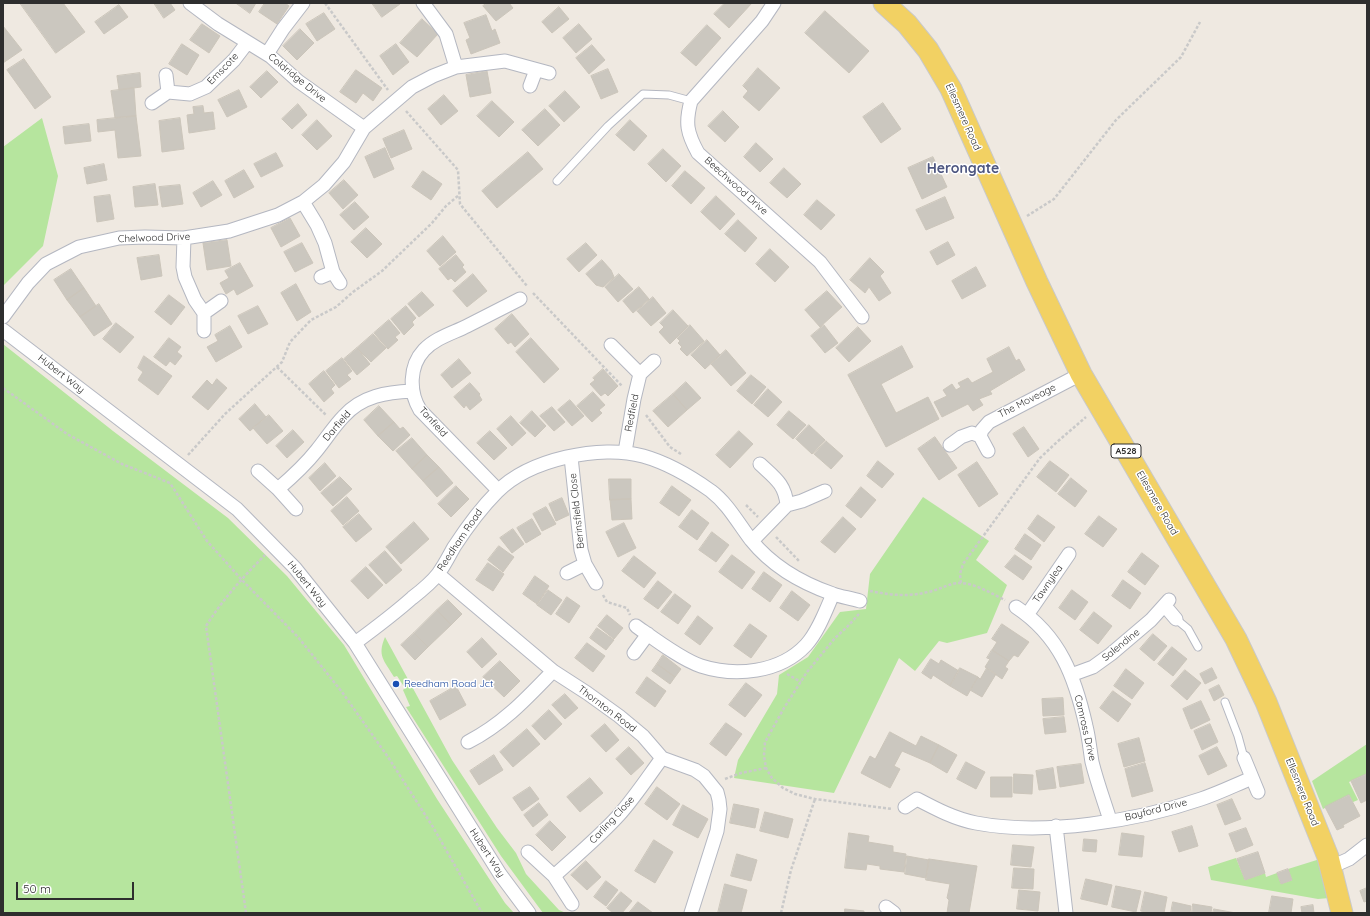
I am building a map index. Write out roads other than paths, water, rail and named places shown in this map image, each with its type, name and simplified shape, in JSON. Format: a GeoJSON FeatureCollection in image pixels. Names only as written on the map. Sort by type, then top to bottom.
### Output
{"type":"FeatureCollection","features":[{"type":"Feature","properties":{"kind":"main road","name":"Ellesmere Road"},"geometry":{"type":"LineString","coordinates":[[884,3],[907,24],[928,50],[951,89],[1012,227],[1081,374],[1236,639],[1266,702],[1328,857],[1342,913]]}},
{"type":"Feature","properties":{"kind":"street","name":"Coldridge Drive"},"geometry":{"type":"LineString","coordinates":[[190,3],[218,24],[267,54],[298,82],[364,128]]}},
{"type":"Feature","properties":{"kind":"street"},"geometry":{"type":"LineString","coordinates":[[267,54],[283,29],[303,3]]}},
{"type":"Feature","properties":{"kind":"street"},"geometry":{"type":"LineString","coordinates":[[423,3],[446,34],[456,67]]}},
{"type":"Feature","properties":{"kind":"street","name":"Beechwood Drive"},"geometry":{"type":"LineString","coordinates":[[774,3],[762,21],[692,101],[687,115],[688,129],[698,153],[820,262],[862,317]]}},
{"type":"Feature","properties":{"kind":"street","name":"Emscote"},"geometry":{"type":"LineString","coordinates":[[168,92],[190,94],[206,87],[234,60],[247,42]]}},
{"type":"Feature","properties":{"kind":"street","name":"Chelwood Drive"},"geometry":{"type":"LineString","coordinates":[[3,317],[28,283],[46,264],[79,247],[119,238],[184,238],[229,231],[278,215],[303,202],[324,185],[344,162],[364,128],[412,87],[456,67],[504,61],[549,73]]}},
{"type":"Feature","properties":{"kind":"street"},"geometry":{"type":"LineString","coordinates":[[530,86],[536,70]]}},
{"type":"Feature","properties":{"kind":"street"},"geometry":{"type":"LineString","coordinates":[[152,103],[168,92],[166,75]]}},
{"type":"Feature","properties":{"kind":"street"},"geometry":{"type":"LineString","coordinates":[[303,202],[317,225],[337,277],[321,277]]}},
{"type":"Feature","properties":{"kind":"street"},"geometry":{"type":"LineString","coordinates":[[184,238],[182,267],[195,300],[204,313],[204,331]]}},
{"type":"Feature","properties":{"kind":"street","name":"Tanfield"},"geometry":{"type":"LineString","coordinates":[[498,490],[420,410],[415,402],[412,391],[412,381],[414,371],[424,350],[436,341],[520,299]]}},
{"type":"Feature","properties":{"kind":"street"},"geometry":{"type":"LineString","coordinates":[[204,313],[221,301]]}},
{"type":"Feature","properties":{"kind":"street","name":"Hubert Way"},"geometry":{"type":"LineString","coordinates":[[3,330],[238,509],[295,568],[355,643],[500,874],[529,913]]}},
{"type":"Feature","properties":{"kind":"street"},"geometry":{"type":"LineString","coordinates":[[611,345],[640,374],[654,360]]}},
{"type":"Feature","properties":{"kind":"street","name":"Redfield"},"geometry":{"type":"LineString","coordinates":[[625,452],[640,374]]}},
{"type":"Feature","properties":{"kind":"street","name":"The Moveage"},"geometry":{"type":"LineString","coordinates":[[980,436],[982,430],[989,422],[999,415],[1081,374]]}},
{"type":"Feature","properties":{"kind":"street","name":"Darfield"},"geometry":{"type":"LineString","coordinates":[[278,490],[305,464],[345,415],[356,405],[369,398],[383,394],[412,391]]}},
{"type":"Feature","properties":{"kind":"street"},"geometry":{"type":"LineString","coordinates":[[950,445],[961,436],[972,433],[980,436],[988,451]]}},
{"type":"Feature","properties":{"kind":"street","name":"Reedham Road"},"geometry":{"type":"LineString","coordinates":[[355,643],[421,591],[438,574],[477,514],[498,490],[534,467],[552,461],[603,451],[625,452],[643,456],[669,466],[698,482],[713,493],[730,509],[752,541],[777,565],[799,580],[861,605]]}},
{"type":"Feature","properties":{"kind":"street","name":"Berinsfield Close"},"geometry":{"type":"LineString","coordinates":[[571,457],[581,550],[585,564],[596,583]]}},
{"type":"Feature","properties":{"kind":"street"},"geometry":{"type":"LineString","coordinates":[[760,464],[778,481],[786,494],[788,505]]}},
{"type":"Feature","properties":{"kind":"street"},"geometry":{"type":"LineString","coordinates":[[258,471],[296,509]]}},
{"type":"Feature","properties":{"kind":"street"},"geometry":{"type":"LineString","coordinates":[[752,541],[788,505],[802,501],[825,491]]}},
{"type":"Feature","properties":{"kind":"street","name":"Tawnylea"},"geometry":{"type":"LineString","coordinates":[[1027,615],[1069,554]]}},
{"type":"Feature","properties":{"kind":"street"},"geometry":{"type":"LineString","coordinates":[[567,573],[585,564]]}},
{"type":"Feature","properties":{"kind":"street","name":"Thornton Road"},"geometry":{"type":"LineString","coordinates":[[438,574],[553,671],[587,692],[619,716],[643,736],[662,758],[695,770],[704,776],[717,792],[719,800],[719,820],[717,831],[691,913]]}},
{"type":"Feature","properties":{"kind":"street"},"geometry":{"type":"LineString","coordinates":[[636,626],[688,660],[700,666],[720,671],[742,672],[765,669],[787,660],[806,645],[814,633],[833,594]]}},
{"type":"Feature","properties":{"kind":"street","name":"Salendine"},"geometry":{"type":"LineString","coordinates":[[1071,675],[1093,667],[1151,620],[1167,603],[1176,618]]}},
{"type":"Feature","properties":{"kind":"street","name":"Camross Drive"},"geometry":{"type":"LineString","coordinates":[[1016,607],[1039,625],[1058,649],[1065,661],[1083,713],[1092,763],[1110,820]]}},
{"type":"Feature","properties":{"kind":"street"},"geometry":{"type":"LineString","coordinates":[[634,653],[648,634]]}},
{"type":"Feature","properties":{"kind":"street"},"geometry":{"type":"LineString","coordinates":[[468,742],[484,734],[520,706],[553,671]]}},
{"type":"Feature","properties":{"kind":"street","name":"Carling Close"},"geometry":{"type":"LineString","coordinates":[[554,876],[618,816],[635,796],[662,758]]}},
{"type":"Feature","properties":{"kind":"street"},"geometry":{"type":"LineString","coordinates":[[1244,758],[1258,792]]}},
{"type":"Feature","properties":{"kind":"street","name":"Bayford Drive"},"geometry":{"type":"LineString","coordinates":[[906,807],[917,799],[939,811],[975,823],[1007,827],[1056,826],[1110,820],[1176,807],[1203,798],[1252,778]]}},
{"type":"Feature","properties":{"kind":"street"},"geometry":{"type":"LineString","coordinates":[[1056,826],[1066,913]]}},
{"type":"Feature","properties":{"kind":"street"},"geometry":{"type":"LineString","coordinates":[[1331,867],[1350,858],[1367,846]]}},
{"type":"Feature","properties":{"kind":"street"},"geometry":{"type":"LineString","coordinates":[[528,852],[554,876],[572,904]]}},
{"type":"Feature","properties":{"kind":"lane"},"geometry":{"type":"LineString","coordinates":[[557,181],[608,126],[643,94],[668,95],[692,101]]}},
{"type":"Feature","properties":{"kind":"lane"},"geometry":{"type":"LineString","coordinates":[[1176,618],[1188,629],[1198,647]]}},
{"type":"Feature","properties":{"kind":"lane"},"geometry":{"type":"LineString","coordinates":[[1225,702],[1238,736],[1244,758]]}},
{"type":"Feature","properties":{"kind":"place","name":"Reedham Road Jct"},"geometry":{"type":"Point","coordinates":[396,684]}},
{"type":"Feature","properties":{"kind":"district","name":"Herongate"},"geometry":{"type":"Point","coordinates":[963,169]}}]}
